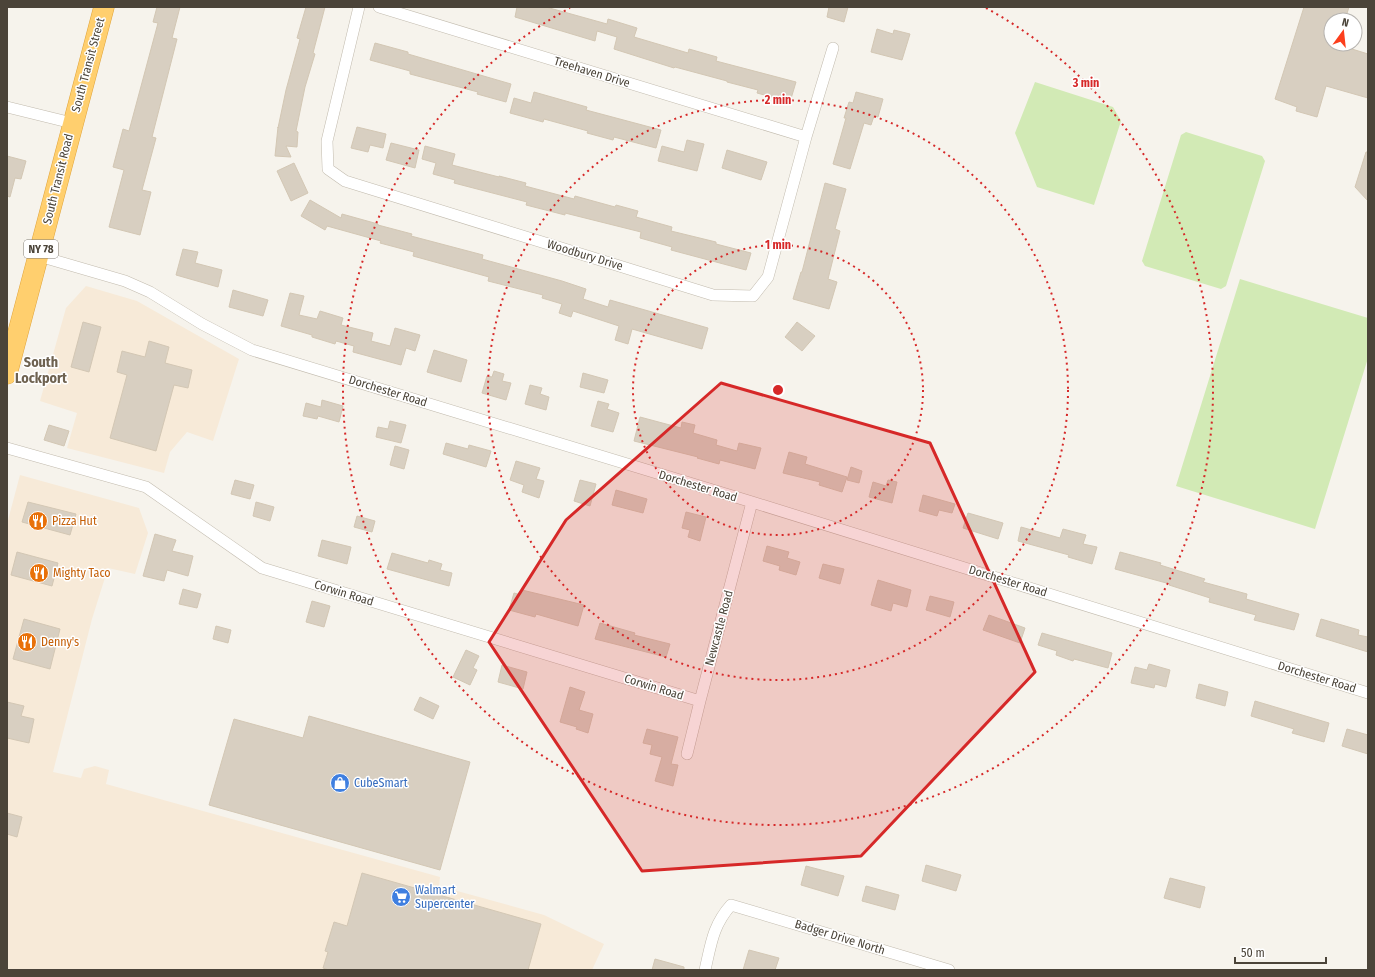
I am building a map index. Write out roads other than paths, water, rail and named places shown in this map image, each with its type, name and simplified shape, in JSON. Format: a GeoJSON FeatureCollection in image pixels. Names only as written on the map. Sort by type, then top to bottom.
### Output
{"type":"FeatureCollection","features":[{"type":"Feature","properties":{"kind":"highway","name":"South Transit Street"},"geometry":{"type":"LineString","coordinates":[[72,123],[104,7]]}},
{"type":"Feature","properties":{"kind":"highway","name":"South Transit Road"},"geometry":{"type":"LineString","coordinates":[[7,374],[39,256],[72,123]]}},
{"type":"Feature","properties":{"kind":"street","name":"Woodbury Drive"},"geometry":{"type":"LineString","coordinates":[[359,7],[327,141],[328,169],[345,181],[713,295],[753,296],[768,278],[806,137],[833,48]]}},
{"type":"Feature","properties":{"kind":"street","name":"Treehaven Drive"},"geometry":{"type":"LineString","coordinates":[[379,7],[806,137]]}},
{"type":"Feature","properties":{"kind":"street"},"geometry":{"type":"LineString","coordinates":[[7,107],[72,123]]}},
{"type":"Feature","properties":{"kind":"street","name":"Dorchester Road"},"geometry":{"type":"LineString","coordinates":[[39,256],[125,281],[150,292],[202,324],[252,350],[752,502],[1368,693]]}},
{"type":"Feature","properties":{"kind":"street","name":"Corwin Road"},"geometry":{"type":"LineString","coordinates":[[7,448],[146,487],[262,568],[700,701]]}},
{"type":"Feature","properties":{"kind":"street","name":"Newcastle Road"},"geometry":{"type":"LineString","coordinates":[[688,754],[700,701],[752,502]]}},
{"type":"Feature","properties":{"kind":"street","name":"Badger Drive North"},"geometry":{"type":"LineString","coordinates":[[705,970],[714,931],[721,915],[730,905],[949,970]]}},
{"type":"Feature","properties":{"kind":"place","name":"Pizza Hut"},"geometry":{"type":"Point","coordinates":[38,521]}},
{"type":"Feature","properties":{"kind":"place","name":"Mighty Taco"},"geometry":{"type":"Point","coordinates":[39,573]}},
{"type":"Feature","properties":{"kind":"place","name":"Denny's"},"geometry":{"type":"Point","coordinates":[27,642]}},
{"type":"Feature","properties":{"kind":"place","name":"CubeSmart"},"geometry":{"type":"Point","coordinates":[340,783]}},
{"type":"Feature","properties":{"kind":"place","name":"Walmart Supercenter"},"geometry":{"type":"Point","coordinates":[401,897]}},
{"type":"Feature","properties":{"kind":"district","name":"South Lockport"},"geometry":{"type":"Point","coordinates":[41,370]}}]}
